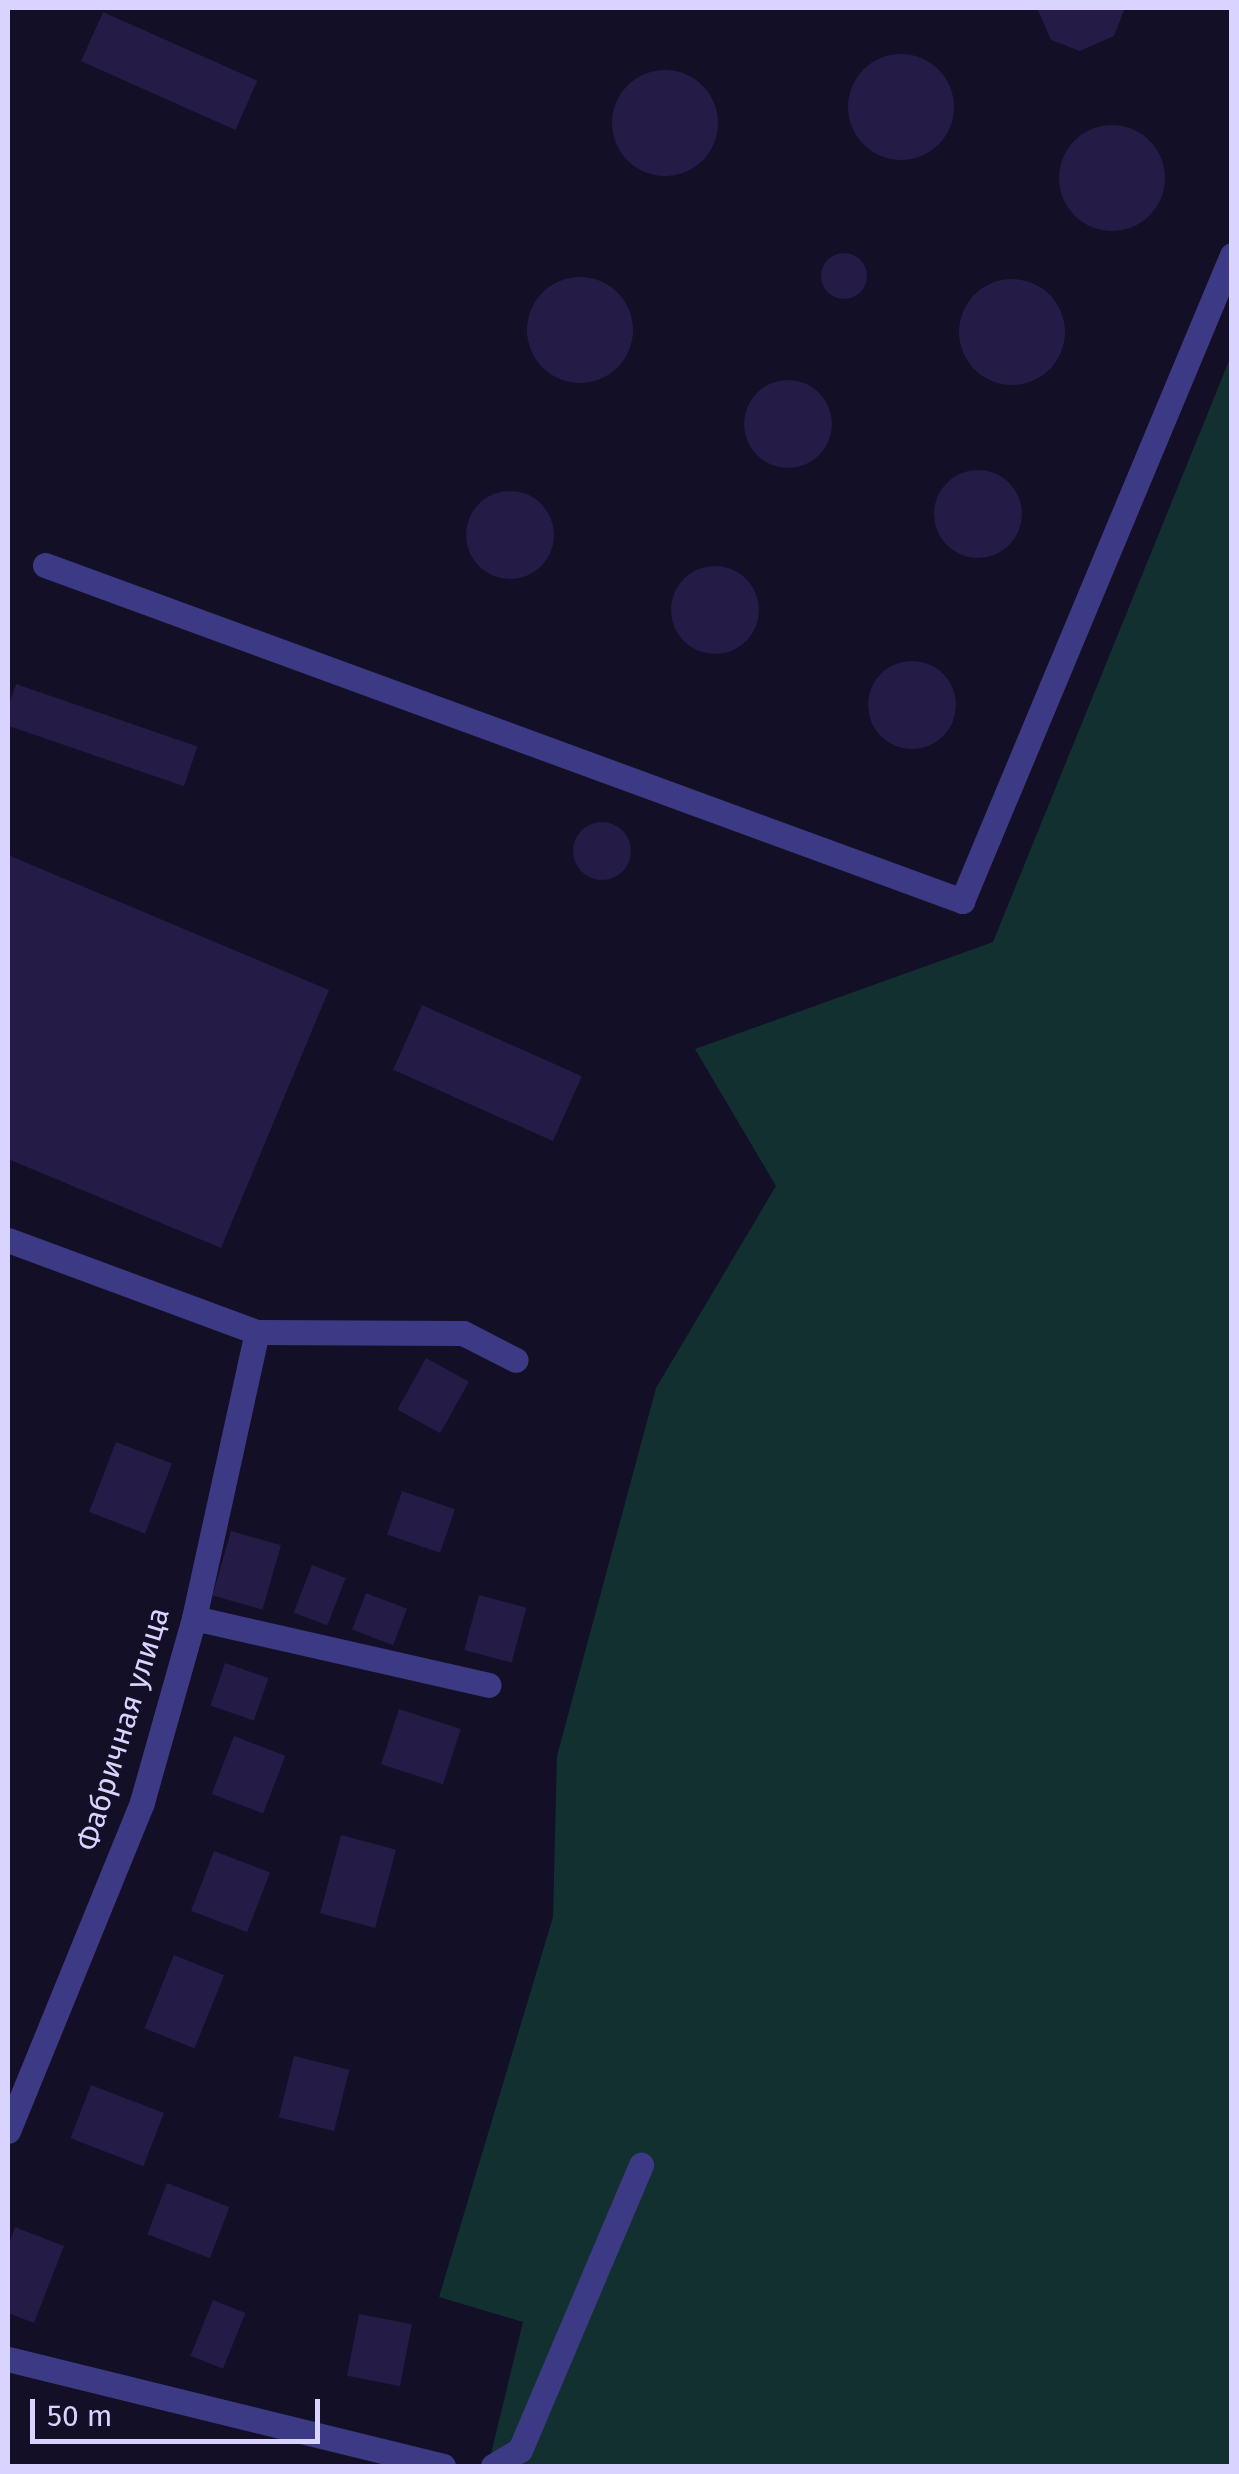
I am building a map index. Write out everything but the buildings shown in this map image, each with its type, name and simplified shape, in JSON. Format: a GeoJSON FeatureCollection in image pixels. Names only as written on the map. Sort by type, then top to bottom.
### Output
{"type":"FeatureCollection","features":[{"type":"Feature","properties":{"kind":"street"},"geometry":{"type":"LineString","coordinates":[[45,565],[962,901],[1232,255]]}},
{"type":"Feature","properties":{"kind":"street"},"geometry":{"type":"LineString","coordinates":[[8,1240],[256,1332],[463,1333],[516,1360]]}},
{"type":"Feature","properties":{"kind":"street","name":"Фабричная улица"},"geometry":{"type":"LineString","coordinates":[[8,2132],[142,1802],[194,1618],[256,1332]]}},
{"type":"Feature","properties":{"kind":"street"},"geometry":{"type":"LineString","coordinates":[[194,1618],[488,1685]]}},
{"type":"Feature","properties":{"kind":"street"},"geometry":{"type":"LineString","coordinates":[[493,2466],[520,2450],[641,2166]]}},
{"type":"Feature","properties":{"kind":"street"},"geometry":{"type":"LineString","coordinates":[[8,2359],[444,2466]]}},
{"type":"Feature","properties":{"kind":"green space"},"geometry":{"type":"Polygon","coordinates":[[[1231,356],[1231,2466],[488,2466],[523,2322],[439,2297],[553,1917],[557,1756],[656,1388],[776,1186],[695,1049],[993,942],[1231,356]]]}}]}
